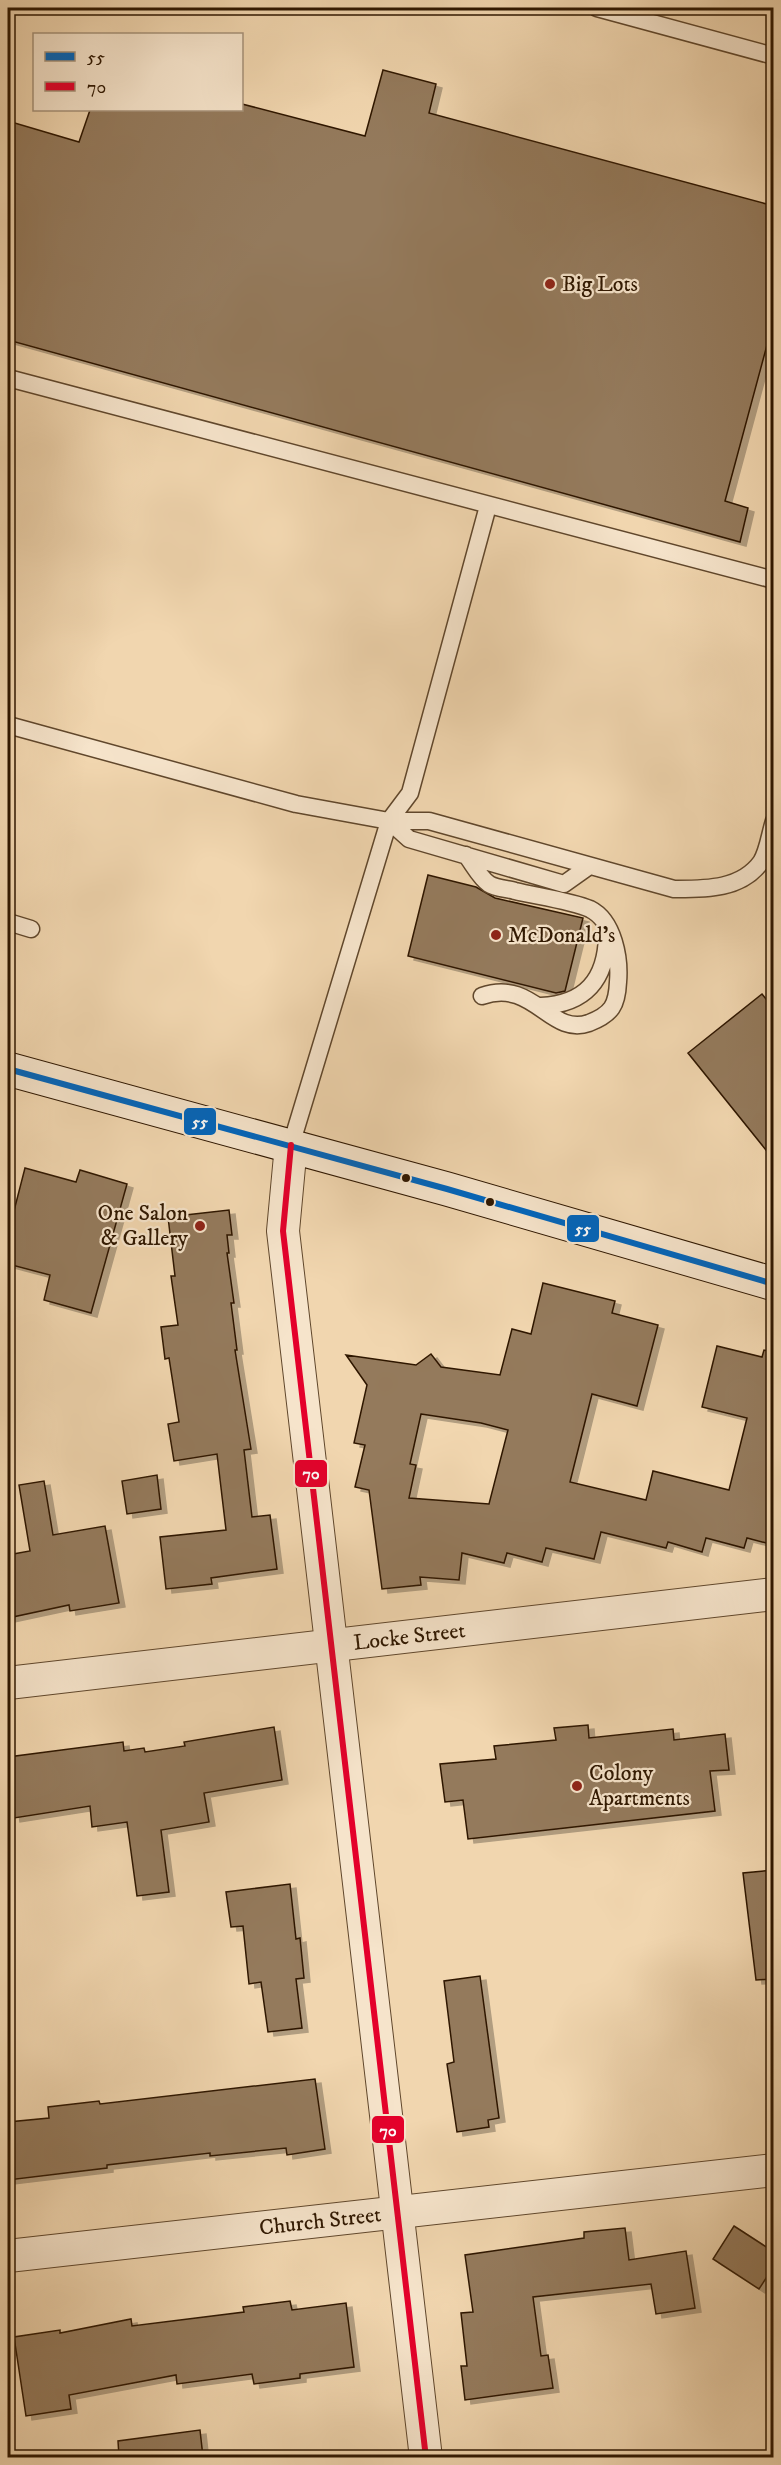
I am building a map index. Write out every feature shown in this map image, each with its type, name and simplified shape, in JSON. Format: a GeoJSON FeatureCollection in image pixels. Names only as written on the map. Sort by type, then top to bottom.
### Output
{"type":"FeatureCollection","features":[{"type":"Feature","properties":{"kind":"main road"},"geometry":{"type":"LineString","coordinates":[[8,1069],[291,1145],[774,1284]]}},
{"type":"Feature","properties":{"kind":"street"},"geometry":{"type":"LineString","coordinates":[[291,1145],[283,1231],[426,2457]]}},
{"type":"Feature","properties":{"kind":"street","name":"Locke Street"},"geometry":{"type":"LineString","coordinates":[[8,1683],[774,1594]]}},
{"type":"Feature","properties":{"kind":"street","name":"Church Street"},"geometry":{"type":"LineString","coordinates":[[8,2256],[774,2170]]}},
{"type":"Feature","properties":{"kind":"lane"},"geometry":{"type":"LineString","coordinates":[[597,8],[774,56]]}},
{"type":"Feature","properties":{"kind":"lane"},"geometry":{"type":"LineString","coordinates":[[8,378],[774,580]]}},
{"type":"Feature","properties":{"kind":"lane"},"geometry":{"type":"LineString","coordinates":[[291,1145],[389,821],[410,793],[488,506]]}},
{"type":"Feature","properties":{"kind":"lane"},"geometry":{"type":"LineString","coordinates":[[8,725],[296,804],[389,821],[429,821],[588,867],[674,889],[705,889],[727,885],[748,876],[762,860],[774,820]]}},
{"type":"Feature","properties":{"kind":"lane"},"geometry":{"type":"LineString","coordinates":[[389,821],[409,839],[564,884],[588,867]]}},
{"type":"Feature","properties":{"kind":"lane"},"geometry":{"type":"LineString","coordinates":[[466,855],[489,884],[591,910],[607,926],[615,944],[619,973],[617,1000],[606,1015],[587,1023],[570,1026],[559,1022],[541,1006],[498,990],[482,996]]}},
{"type":"Feature","properties":{"kind":"lane"},"geometry":{"type":"LineString","coordinates":[[8,922],[31,930]]}},
{"type":"Feature","properties":{"kind":"lane"},"geometry":{"type":"LineString","coordinates":[[541,1006],[561,1005],[594,985],[604,966],[607,926]]}},
{"type":"Feature","properties":{"kind":"building"},"geometry":{"type":"Polygon","coordinates":[[[383,70],[436,84],[429,113],[774,206],[774,319],[725,501],[748,508],[740,542],[8,340],[8,121],[79,142],[90,111],[243,111],[243,104],[365,136],[383,70]]]}},
{"type":"Feature","properties":{"kind":"building","name":"McDonald's"},"geometry":{"type":"Polygon","coordinates":[[[428,875],[476,887],[495,898],[583,918],[565,991],[556,993],[408,956],[428,875]]]}},
{"type":"Feature","properties":{"kind":"building"},"geometry":{"type":"Polygon","coordinates":[[[762,994],[774,1009],[774,1160],[688,1053],[762,994]]]}},
{"type":"Feature","properties":{"kind":"building"},"geometry":{"type":"Polygon","coordinates":[[[25,1168],[76,1182],[80,1170],[127,1184],[91,1313],[44,1300],[50,1275],[8,1264],[8,1234],[25,1168]]]}},
{"type":"Feature","properties":{"kind":"building"},"geometry":{"type":"Polygon","coordinates":[[[229,1210],[232,1235],[227,1235],[229,1253],[227,1253],[234,1303],[231,1303],[237,1350],[235,1350],[251,1449],[244,1450],[252,1517],[270,1515],[277,1569],[211,1578],[212,1584],[166,1589],[160,1537],[226,1530],[217,1454],[174,1461],[168,1424],[179,1422],[169,1358],[165,1359],[161,1327],[178,1325],[171,1276],[175,1276],[168,1217],[229,1210]]]}},
{"type":"Feature","properties":{"kind":"building"},"geometry":{"type":"Polygon","coordinates":[[[543,1283],[615,1301],[612,1313],[658,1325],[637,1406],[592,1394],[570,1482],[646,1500],[653,1471],[729,1490],[747,1418],[702,1407],[717,1346],[762,1357],[764,1350],[774,1352],[774,1545],[747,1538],[744,1548],[706,1538],[702,1552],[668,1542],[666,1548],[601,1532],[594,1559],[546,1548],[542,1562],[507,1553],[504,1563],[462,1553],[459,1580],[420,1577],[421,1585],[382,1589],[369,1490],[355,1487],[365,1445],[354,1443],[367,1385],[346,1355],[416,1365],[431,1354],[441,1367],[500,1375],[512,1329],[531,1334],[543,1283]],[[421,1414],[410,1464],[416,1465],[409,1498],[489,1504],[508,1430],[481,1423],[421,1414]]]}},
{"type":"Feature","properties":{"kind":"building"},"geometry":{"type":"Polygon","coordinates":[[[157,1475],[161,1509],[127,1514],[122,1481],[157,1475]]]}},
{"type":"Feature","properties":{"kind":"building"},"geometry":{"type":"Polygon","coordinates":[[[44,1481],[53,1535],[105,1526],[119,1603],[70,1611],[69,1605],[8,1618],[8,1555],[30,1551],[19,1485],[44,1481]]]}},
{"type":"Feature","properties":{"kind":"building","name":"Colony Apartments"},"geometry":{"type":"Polygon","coordinates":[[[588,1725],[589,1738],[673,1729],[674,1740],[725,1734],[729,1770],[710,1771],[715,1811],[468,1839],[463,1800],[445,1802],[440,1764],[496,1759],[494,1746],[556,1740],[554,1728],[588,1725]]]}},
{"type":"Feature","properties":{"kind":"building"},"geometry":{"type":"Polygon","coordinates":[[[274,1727],[282,1780],[204,1793],[209,1822],[161,1830],[169,1892],[137,1896],[127,1822],[92,1827],[90,1806],[14,1818],[8,1777],[8,1757],[123,1742],[124,1751],[144,1748],[145,1752],[185,1746],[184,1742],[274,1727]]]}},
{"type":"Feature","properties":{"kind":"building"},"geometry":{"type":"Polygon","coordinates":[[[774,1870],[774,1979],[756,1980],[743,1873],[774,1870]]]}},
{"type":"Feature","properties":{"kind":"building"},"geometry":{"type":"Polygon","coordinates":[[[290,1884],[296,1939],[300,1938],[304,1978],[296,1979],[302,2028],[268,2032],[261,1982],[249,1984],[243,1926],[231,1927],[226,1892],[290,1884]]]}},
{"type":"Feature","properties":{"kind":"building"},"geometry":{"type":"Polygon","coordinates":[[[480,1976],[499,2118],[488,2120],[489,2127],[457,2132],[447,2064],[454,2062],[444,1981],[480,1976]]]}},
{"type":"Feature","properties":{"kind":"building"},"geometry":{"type":"Polygon","coordinates":[[[315,2079],[325,2149],[287,2155],[286,2148],[210,2156],[210,2153],[8,2180],[8,2122],[49,2118],[48,2107],[99,2101],[100,2104],[315,2079]]]}},
{"type":"Feature","properties":{"kind":"building"},"geometry":{"type":"Polygon","coordinates":[[[734,2226],[774,2252],[774,2266],[759,2289],[713,2259],[734,2226]]]}},
{"type":"Feature","properties":{"kind":"building"},"geometry":{"type":"Polygon","coordinates":[[[625,2228],[629,2260],[686,2251],[695,2308],[656,2314],[651,2284],[533,2297],[541,2356],[548,2355],[553,2388],[465,2400],[461,2366],[467,2366],[461,2313],[473,2312],[465,2255],[584,2238],[584,2232],[625,2228]]]}},
{"type":"Feature","properties":{"kind":"building"},"geometry":{"type":"Polygon","coordinates":[[[290,2301],[292,2310],[346,2303],[354,2367],[300,2374],[300,2378],[254,2384],[252,2374],[177,2384],[176,2375],[69,2395],[71,2409],[26,2416],[14,2337],[60,2330],[60,2333],[131,2319],[132,2326],[244,2312],[243,2307],[290,2301]]]}},
{"type":"Feature","properties":{"kind":"building"},"geometry":{"type":"Polygon","coordinates":[[[200,2430],[203,2457],[119,2457],[118,2441],[200,2430]]]}},
{"type":"Feature","properties":{"kind":"transit line","name":"55"},"geometry":{"type":"LineString","coordinates":[[8,1069],[447,1189],[774,1284]]}},
{"type":"Feature","properties":{"kind":"transit line","name":"70"},"geometry":{"type":"LineString","coordinates":[[291,1145],[283,1231],[426,2458]]}},
{"type":"Feature","properties":{"kind":"place","name":"Big Lots"},"geometry":{"type":"Point","coordinates":[550,284]}},
{"type":"Feature","properties":{"kind":"place","name":"McDonald's"},"geometry":{"type":"Point","coordinates":[496,935]}},
{"type":"Feature","properties":{"kind":"place","name":"One Salon & Gallery"},"geometry":{"type":"Point","coordinates":[200,1226]}},
{"type":"Feature","properties":{"kind":"place","name":"Colony Apartments"},"geometry":{"type":"Point","coordinates":[577,1786]}}]}
